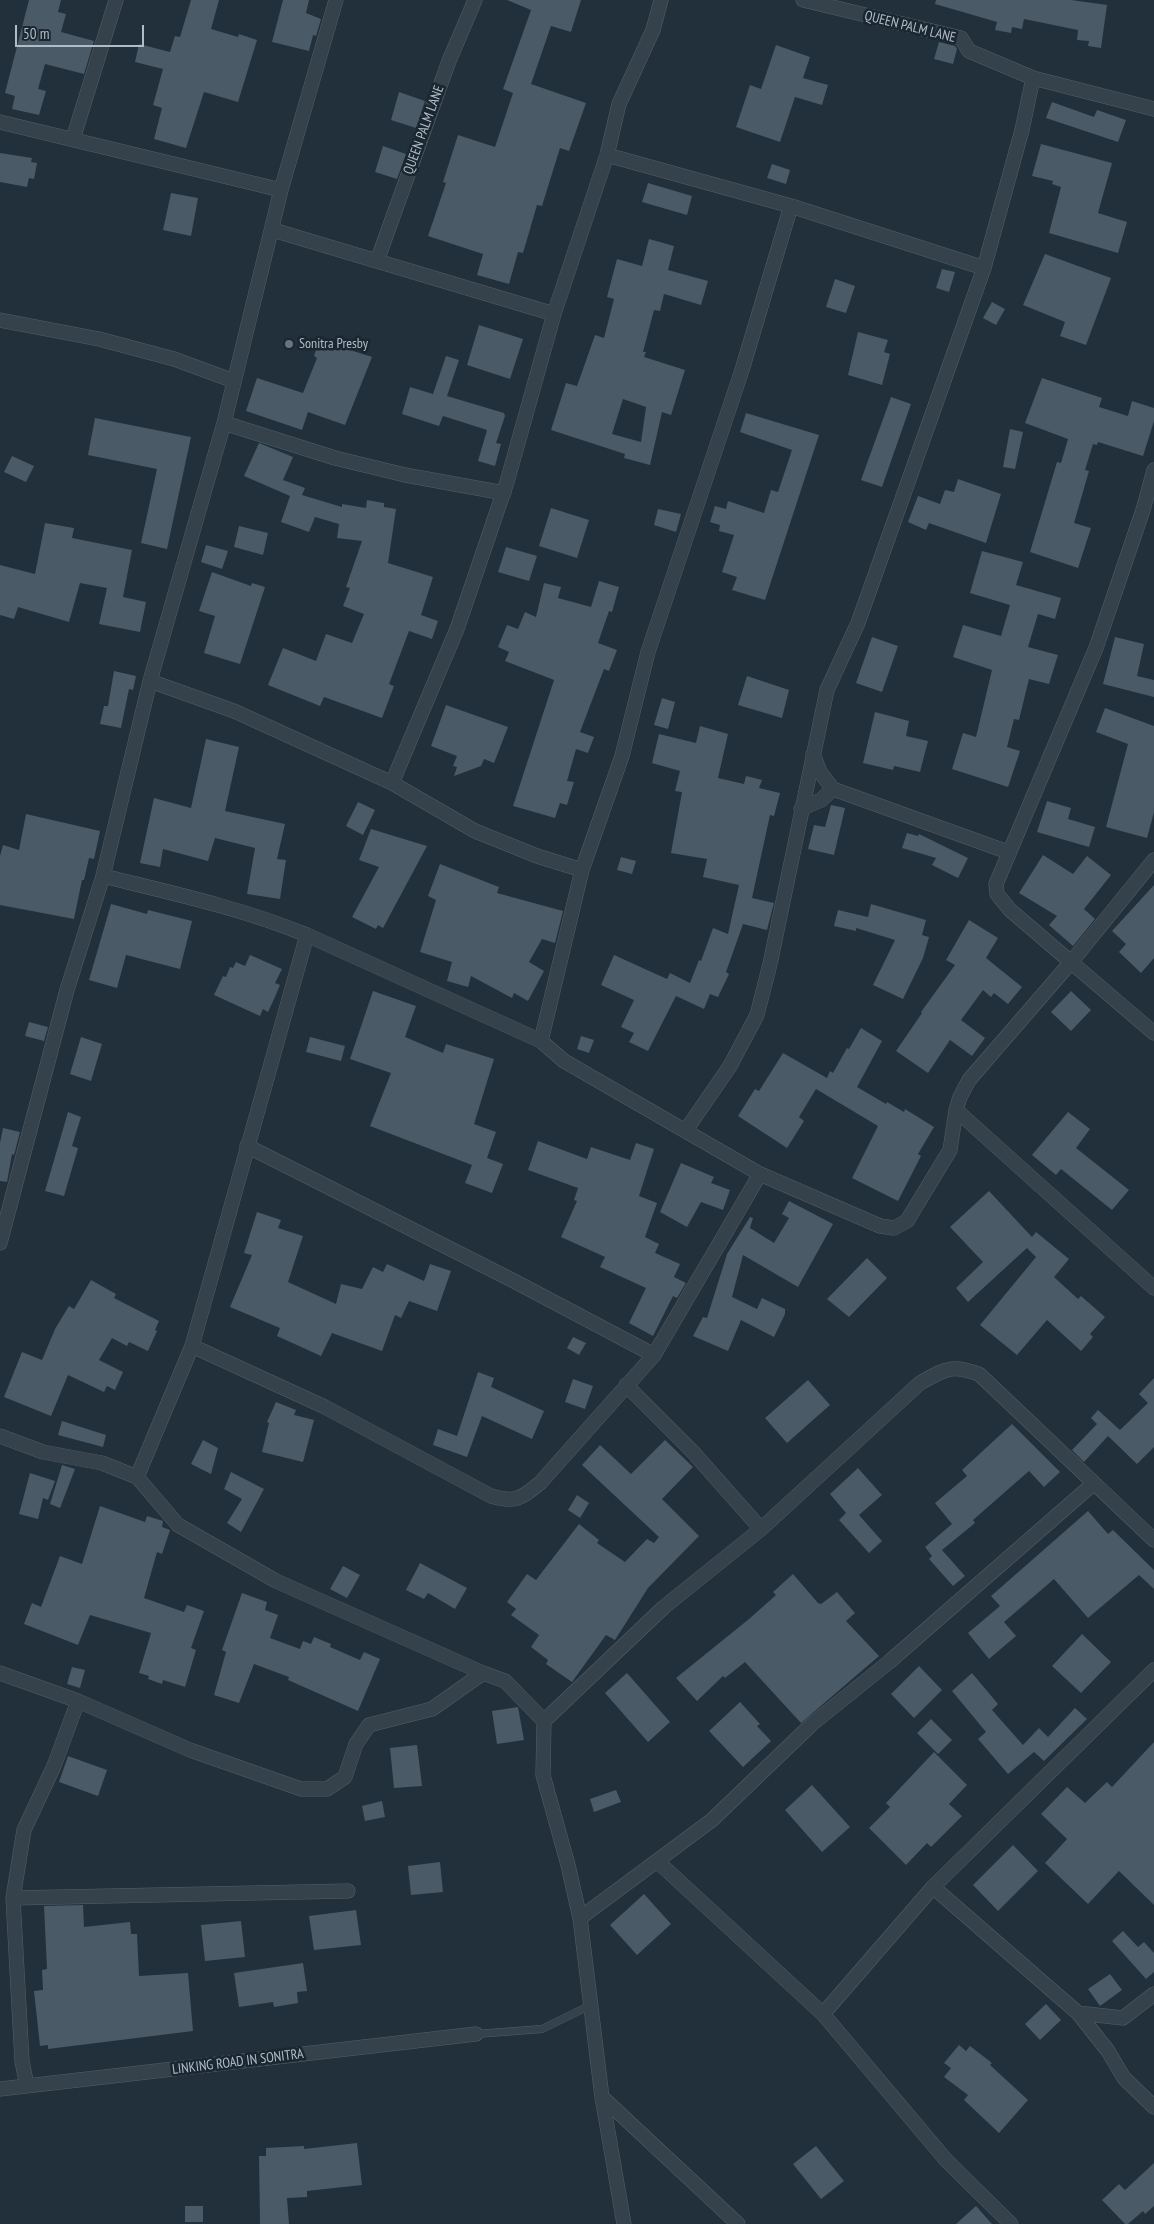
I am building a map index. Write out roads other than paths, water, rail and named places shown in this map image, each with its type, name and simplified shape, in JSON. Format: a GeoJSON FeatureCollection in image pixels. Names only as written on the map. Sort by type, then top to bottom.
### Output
{"type":"FeatureCollection","features":[{"type":"Feature","properties":{"kind":"street"},"geometry":{"type":"LineString","coordinates":[[73,139],[116,0]]}},
{"type":"Feature","properties":{"kind":"street"},"geometry":{"type":"LineString","coordinates":[[0,1243],[67,990],[103,876],[150,681],[224,423],[273,230],[281,190],[336,0]]}},
{"type":"Feature","properties":{"kind":"street","name":"QUEEN PALM LANE"},"geometry":{"type":"LineString","coordinates":[[377,262],[449,61],[475,0]]}},
{"type":"Feature","properties":{"kind":"street"},"geometry":{"type":"LineString","coordinates":[[392,783],[457,629],[504,493],[554,314],[607,155],[620,104],[653,30],[662,0]]}},
{"type":"Feature","properties":{"kind":"street","name":"QUEEN PALM LANE"},"geometry":{"type":"LineString","coordinates":[[803,0],[961,38],[969,50],[1033,78],[1154,109]]}},
{"type":"Feature","properties":{"kind":"street"},"geometry":{"type":"LineString","coordinates":[[686,1130],[730,1066],[757,1015],[770,964],[827,690],[858,623],[984,268],[1022,130],[1033,78]]}},
{"type":"Feature","properties":{"kind":"street"},"geometry":{"type":"LineString","coordinates":[[0,122],[281,190]]}},
{"type":"Feature","properties":{"kind":"street"},"geometry":{"type":"LineString","coordinates":[[607,155],[792,206],[984,268]]}},
{"type":"Feature","properties":{"kind":"street"},"geometry":{"type":"LineString","coordinates":[[541,1041],[582,870],[622,756],[648,652],[742,370],[792,206]]}},
{"type":"Feature","properties":{"kind":"street"},"geometry":{"type":"LineString","coordinates":[[273,230],[554,314]]}},
{"type":"Feature","properties":{"kind":"street"},"geometry":{"type":"LineString","coordinates":[[0,320],[99,339],[174,359],[234,381]]}},
{"type":"Feature","properties":{"kind":"street"},"geometry":{"type":"LineString","coordinates":[[224,423],[335,458],[405,475],[504,493]]}},
{"type":"Feature","properties":{"kind":"street"},"geometry":{"type":"LineString","coordinates":[[1154,470],[1143,510],[1096,648],[996,884],[997,894],[1010,910],[1154,1033]]}},
{"type":"Feature","properties":{"kind":"street"},"geometry":{"type":"LineString","coordinates":[[150,681],[234,711],[392,783],[475,831],[538,856],[582,870]]}},
{"type":"Feature","properties":{"kind":"street"},"geometry":{"type":"LineString","coordinates":[[813,754],[820,772],[834,790],[1008,852]]}},
{"type":"Feature","properties":{"kind":"street"},"geometry":{"type":"LineString","coordinates":[[801,809],[821,800],[834,790]]}},
{"type":"Feature","properties":{"kind":"street"},"geometry":{"type":"LineString","coordinates":[[103,876],[216,904],[276,922],[307,935],[541,1041],[564,1061],[760,1174],[880,1226],[894,1228],[907,1221],[950,1150],[956,1110],[969,1080],[1072,961],[1154,860]]}},
{"type":"Feature","properties":{"kind":"street"},"geometry":{"type":"LineString","coordinates":[[136,1477],[192,1346],[307,935]]}},
{"type":"Feature","properties":{"kind":"street"},"geometry":{"type":"LineString","coordinates":[[956,1110],[1154,1288]]}},
{"type":"Feature","properties":{"kind":"street"},"geometry":{"type":"LineString","coordinates":[[247,1146],[512,1280],[654,1355]]}},
{"type":"Feature","properties":{"kind":"street"},"geometry":{"type":"LineString","coordinates":[[192,1346],[325,1407],[483,1492],[507,1501],[525,1496],[540,1483],[654,1355],[760,1174]]}},
{"type":"Feature","properties":{"kind":"street"},"geometry":{"type":"LineString","coordinates":[[624,2224],[602,2097],[580,1918],[568,1865],[543,1775],[544,1721],[664,1607],[761,1529],[920,1383],[948,1368],[963,1369],[979,1374],[1154,1540]]}},
{"type":"Feature","properties":{"kind":"street"},"geometry":{"type":"LineString","coordinates":[[626,1385],[692,1451],[761,1529]]}},
{"type":"Feature","properties":{"kind":"street"},"geometry":{"type":"LineString","coordinates":[[0,1436],[44,1452],[102,1463],[136,1477],[178,1525],[276,1581],[504,1681],[544,1721]]}},
{"type":"Feature","properties":{"kind":"street"},"geometry":{"type":"LineString","coordinates":[[580,1918],[712,1820],[812,1724],[888,1662],[1093,1484]]}},
{"type":"Feature","properties":{"kind":"street"},"geometry":{"type":"LineString","coordinates":[[823,2014],[933,1887],[1154,1670]]}},
{"type":"Feature","properties":{"kind":"street"},"geometry":{"type":"LineString","coordinates":[[0,1673],[78,1701],[190,1750],[301,1789],[327,1789],[345,1777],[356,1744],[369,1725],[432,1709],[483,1673]]}},
{"type":"Feature","properties":{"kind":"street"},"geometry":{"type":"LineString","coordinates":[[27,2086],[22,2061],[13,1898],[24,1830],[54,1766],[78,1701]]}},
{"type":"Feature","properties":{"kind":"street"},"geometry":{"type":"LineString","coordinates":[[657,1861],[823,2014],[946,2160],[1011,2224]]}},
{"type":"Feature","properties":{"kind":"street"},"geometry":{"type":"LineString","coordinates":[[933,1887],[1078,2013],[1108,2051],[1124,2078],[1154,2107]]}},
{"type":"Feature","properties":{"kind":"street"},"geometry":{"type":"LineString","coordinates":[[13,1898],[348,1891]]}},
{"type":"Feature","properties":{"kind":"street"},"geometry":{"type":"LineString","coordinates":[[1078,2013],[1124,2018],[1154,1994]]}},
{"type":"Feature","properties":{"kind":"street","name":"LINKING ROAD IN SONITRA"},"geometry":{"type":"LineString","coordinates":[[0,2089],[476,2034]]}},
{"type":"Feature","properties":{"kind":"street"},"geometry":{"type":"LineString","coordinates":[[602,2097],[738,2224]]}},
{"type":"Feature","properties":{"kind":"lane"},"geometry":{"type":"LineString","coordinates":[[476,2034],[542,2029],[591,2004]]}},
{"type":"Feature","properties":{"kind":"place","name":"Sonitra Presby"},"geometry":{"type":"Point","coordinates":[289,344]}}]}
